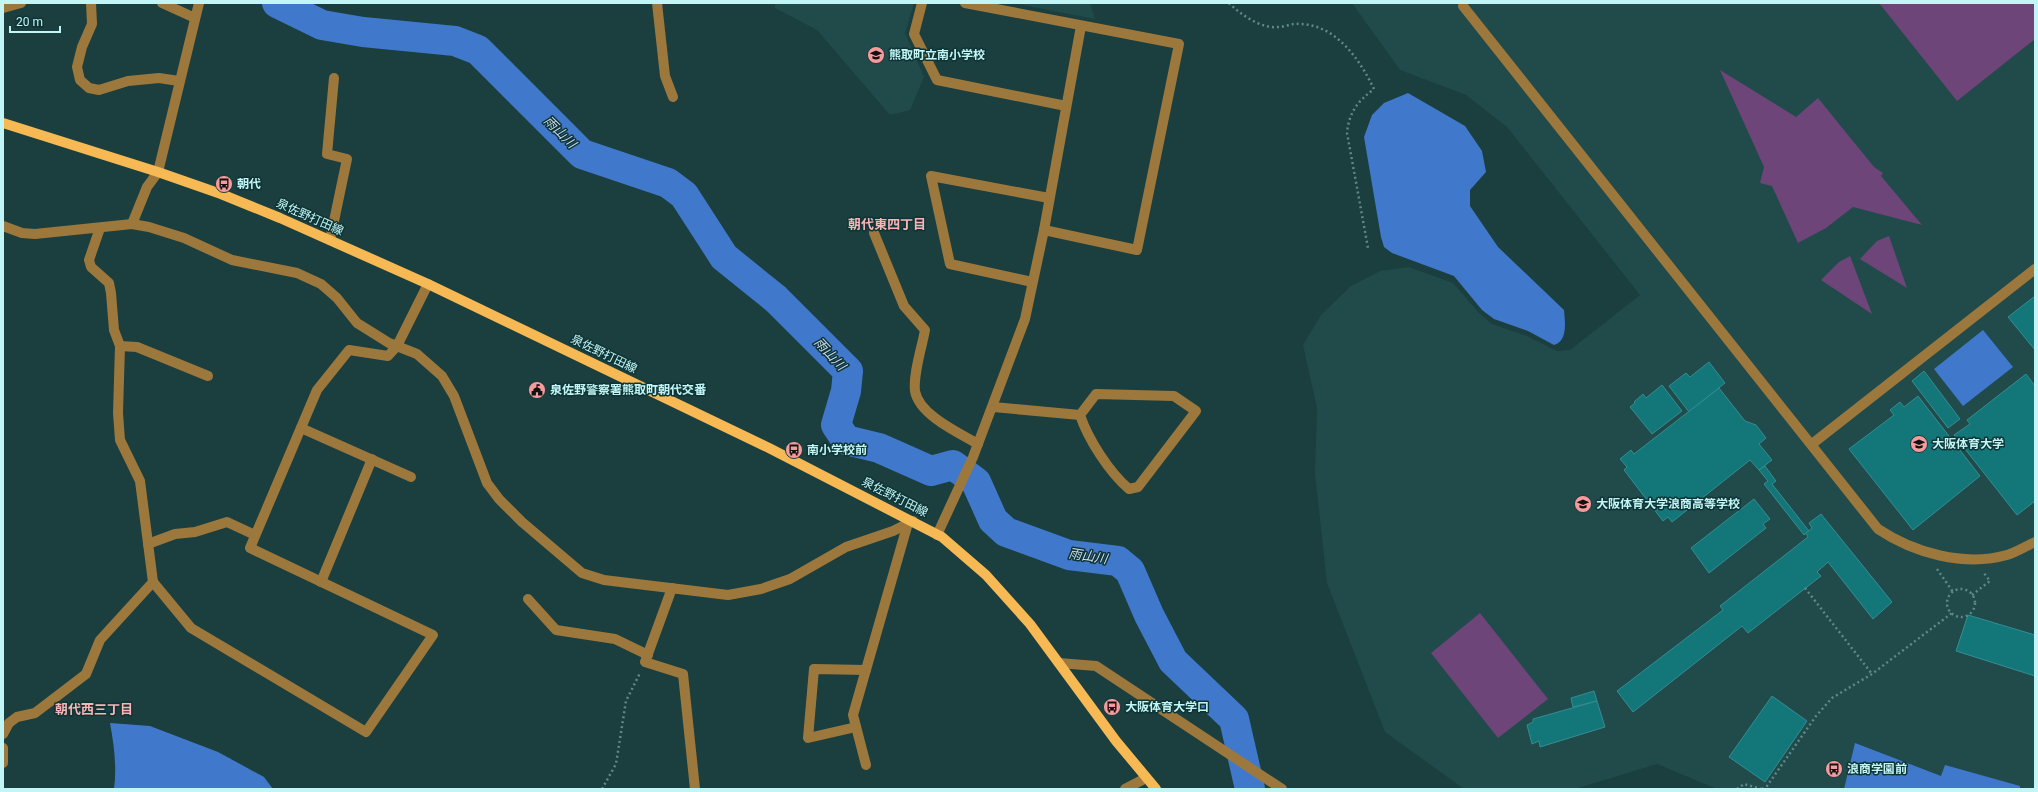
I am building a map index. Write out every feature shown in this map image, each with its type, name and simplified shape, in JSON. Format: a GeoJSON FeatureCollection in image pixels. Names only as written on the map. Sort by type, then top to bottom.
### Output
{"type":"FeatureCollection","features":[{"type":"Feature","properties":{"kind":"main road","name":"泉佐野打田線"},"geometry":{"type":"LineString","coordinates":[[3,122],[158,172],[220,194],[330,240],[428,284],[769,448],[910,522],[937,534],[986,575],[1030,624],[1116,741],[1156,789]]}},
{"type":"Feature","properties":{"kind":"street"},"geometry":{"type":"LineString","coordinates":[[3,8],[21,3]]}},
{"type":"Feature","properties":{"kind":"street"},"geometry":{"type":"LineString","coordinates":[[91,3],[92,24],[82,47],[77,67],[80,80],[89,88],[99,90],[128,81],[159,78],[179,81]]}},
{"type":"Feature","properties":{"kind":"street"},"geometry":{"type":"LineString","coordinates":[[162,3],[195,18]]}},
{"type":"Feature","properties":{"kind":"street"},"geometry":{"type":"LineString","coordinates":[[132,224],[147,188],[158,172],[199,3]]}},
{"type":"Feature","properties":{"kind":"street"},"geometry":{"type":"LineString","coordinates":[[657,3],[666,76],[673,97]]}},
{"type":"Feature","properties":{"kind":"street"},"geometry":{"type":"LineString","coordinates":[[922,3],[914,34],[937,80],[1066,106]]}},
{"type":"Feature","properties":{"kind":"street"},"geometry":{"type":"LineString","coordinates":[[964,3],[1179,44],[1137,250],[1044,230]]}},
{"type":"Feature","properties":{"kind":"street"},"geometry":{"type":"LineString","coordinates":[[1463,6],[1812,444],[1878,530],[1893,539],[1932,553],[1957,558],[1978,559],[2008,555],[2035,542]]}},
{"type":"Feature","properties":{"kind":"street"},"geometry":{"type":"LineString","coordinates":[[937,534],[957,495],[973,457],[1025,319],[1044,230],[1081,26]]}},
{"type":"Feature","properties":{"kind":"street"},"geometry":{"type":"LineString","coordinates":[[330,240],[347,159],[327,154],[334,78]]}},
{"type":"Feature","properties":{"kind":"street"},"geometry":{"type":"LineString","coordinates":[[1032,282],[950,264],[931,176],[1049,198]]}},
{"type":"Feature","properties":{"kind":"street"},"geometry":{"type":"LineString","coordinates":[[3,226],[22,233],[35,234],[132,224],[149,227],[184,238],[232,260],[298,273],[315,281],[337,298],[357,323],[372,334],[417,354],[442,376],[454,396],[487,484],[499,499],[522,522],[582,573],[604,580],[728,595],[761,589],[790,578],[846,547],[893,531],[910,522]]}},
{"type":"Feature","properties":{"kind":"street"},"geometry":{"type":"LineString","coordinates":[[100,228],[89,260],[91,267],[109,283],[114,330],[120,346],[118,413],[120,440],[140,481],[153,582],[191,628],[366,732],[433,635],[250,548],[317,390],[349,350],[388,356],[397,346],[428,284]]}},
{"type":"Feature","properties":{"kind":"street"},"geometry":{"type":"LineString","coordinates":[[874,233],[904,306],[925,330],[915,381],[915,392],[922,406],[933,417],[978,444]]}},
{"type":"Feature","properties":{"kind":"street"},"geometry":{"type":"LineString","coordinates":[[1812,444],[2035,269]]}},
{"type":"Feature","properties":{"kind":"street"},"geometry":{"type":"LineString","coordinates":[[120,346],[137,347],[208,376]]}},
{"type":"Feature","properties":{"kind":"street"},"geometry":{"type":"LineString","coordinates":[[1096,394],[1174,396],[1196,411],[1138,487],[1129,489],[1118,479],[1085,429],[1080,415],[1096,394]]}},
{"type":"Feature","properties":{"kind":"street"},"geometry":{"type":"LineString","coordinates":[[993,407],[1080,415]]}},
{"type":"Feature","properties":{"kind":"street"},"geometry":{"type":"LineString","coordinates":[[301,428],[411,477]]}},
{"type":"Feature","properties":{"kind":"street"},"geometry":{"type":"LineString","coordinates":[[321,582],[372,460]]}},
{"type":"Feature","properties":{"kind":"street"},"geometry":{"type":"LineString","coordinates":[[148,544],[175,534],[195,532],[227,522],[255,535]]}},
{"type":"Feature","properties":{"kind":"street"},"geometry":{"type":"LineString","coordinates":[[866,765],[853,715],[910,522]]}},
{"type":"Feature","properties":{"kind":"street"},"geometry":{"type":"LineString","coordinates":[[3,734],[9,723],[17,717],[35,713],[86,674],[100,640],[153,582]]}},
{"type":"Feature","properties":{"kind":"street"},"geometry":{"type":"LineString","coordinates":[[646,658],[672,588]]}},
{"type":"Feature","properties":{"kind":"street"},"geometry":{"type":"LineString","coordinates":[[528,599],[556,630],[615,639],[646,658],[683,674],[695,789]]}},
{"type":"Feature","properties":{"kind":"street"},"geometry":{"type":"LineString","coordinates":[[1059,663],[1096,666],[1282,789]]}},
{"type":"Feature","properties":{"kind":"street"},"geometry":{"type":"LineString","coordinates":[[856,727],[808,738],[814,669],[866,670]]}},
{"type":"Feature","properties":{"kind":"street"},"geometry":{"type":"LineString","coordinates":[[3,748],[3,764]]}},
{"type":"Feature","properties":{"kind":"street"},"geometry":{"type":"LineString","coordinates":[[1125,789],[1146,778]]}},
{"type":"Feature","properties":{"kind":"path"},"geometry":{"type":"LineString","coordinates":[[1229,3],[1255,21],[1266,26],[1276,27],[1298,23],[1312,25],[1324,30],[1354,55],[1366,73],[1374,89],[1362,98],[1353,110],[1348,120],[1347,133],[1368,248]]}},
{"type":"Feature","properties":{"kind":"path"},"geometry":{"type":"LineString","coordinates":[[1932,553],[1940,574],[1953,592]]}},
{"type":"Feature","properties":{"kind":"path"},"geometry":{"type":"LineString","coordinates":[[1972,595],[1990,581],[1980,568],[1978,559]]}},
{"type":"Feature","properties":{"kind":"path"},"geometry":{"type":"LineString","coordinates":[[1805,588],[1872,674]]}},
{"type":"Feature","properties":{"kind":"path"},"geometry":{"type":"LineString","coordinates":[[1961,589],[1972,595],[1974,604],[1971,612],[1963,616],[1952,613],[1947,603],[1953,592],[1961,589]]}},
{"type":"Feature","properties":{"kind":"path"},"geometry":{"type":"LineString","coordinates":[[1737,789],[1744,784],[1761,789],[1767,786],[1816,716],[1832,698],[1872,674],[1952,613]]}},
{"type":"Feature","properties":{"kind":"path"},"geometry":{"type":"LineString","coordinates":[[602,789],[616,764],[626,701],[646,658]]}},
{"type":"Feature","properties":{"kind":"shaded area","name":"熊取町立南小学校"},"geometry":{"type":"Polygon","coordinates":[[[775,3],[914,3],[905,33],[924,77],[910,110],[890,115],[817,30],[775,8],[775,3]]]}},
{"type":"Feature","properties":{"kind":"shaded area"},"geometry":{"type":"Polygon","coordinates":[[[1012,3],[1090,3],[1095,19],[1012,3]]]}},
{"type":"Feature","properties":{"kind":"shaded area"},"geometry":{"type":"Polygon","coordinates":[[[1352,3],[2035,3],[2035,789],[1717,789],[1657,764],[1575,789],[1464,789],[1385,732],[1327,583],[1315,474],[1317,408],[1303,345],[1321,315],[1351,286],[1380,271],[1409,267],[1453,283],[1480,314],[1492,324],[1527,336],[1557,351],[1570,350],[1640,295],[1507,127],[1466,95],[1400,70],[1352,3]]]}},
{"type":"Feature","properties":{"kind":"shaded area"},"geometry":{"type":"Polygon","coordinates":[[[1879,3],[2035,3],[2035,39],[1957,101],[1879,3]]]}},
{"type":"Feature","properties":{"kind":"shaded area"},"geometry":{"type":"Polygon","coordinates":[[[1720,70],[1796,117],[1818,98],[1874,167],[1883,173],[1881,176],[1922,225],[1853,207],[1826,228],[1798,243],[1772,186],[1760,183],[1764,167],[1720,70]]]}},
{"type":"Feature","properties":{"kind":"shaded area"},"geometry":{"type":"Polygon","coordinates":[[[1889,236],[1907,288],[1860,259],[1877,241],[1889,236]]]}},
{"type":"Feature","properties":{"kind":"shaded area"},"geometry":{"type":"Polygon","coordinates":[[[1850,256],[1872,314],[1821,280],[1839,262],[1850,256]]]}},
{"type":"Feature","properties":{"kind":"shaded area"},"geometry":{"type":"Polygon","coordinates":[[[1480,613],[1548,699],[1498,738],[1431,653],[1480,613]]]}},
{"type":"Feature","properties":{"kind":"water"},"geometry":{"type":"Polygon","coordinates":[[[1408,93],[1465,126],[1482,151],[1486,172],[1470,190],[1470,206],[1498,247],[1564,310],[1565,330],[1562,340],[1558,343],[1554,345],[1528,331],[1494,319],[1482,310],[1454,276],[1392,253],[1384,247],[1364,137],[1372,115],[1384,103],[1408,93]]]}},
{"type":"Feature","properties":{"kind":"water"},"geometry":{"type":"Polygon","coordinates":[[[1983,330],[2013,367],[1963,406],[1934,369],[1983,330]]]}},
{"type":"Feature","properties":{"kind":"water"},"geometry":{"type":"Polygon","coordinates":[[[110,723],[150,726],[218,752],[264,777],[273,789],[114,789],[115,756],[110,723]]]}},
{"type":"Feature","properties":{"kind":"water"},"geometry":{"type":"Polygon","coordinates":[[[1855,743],[1941,776],[1945,765],[2020,786],[2020,789],[1844,789],[1855,743]]]}},
{"type":"Feature","properties":{"kind":"building"},"geometry":{"type":"Polygon","coordinates":[[[2035,296],[2035,350],[2008,317],[2035,296]]]}},
{"type":"Feature","properties":{"kind":"building"},"geometry":{"type":"Polygon","coordinates":[[[1709,362],[1725,383],[1689,412],[1669,386],[1686,373],[1690,377],[1709,362]]]}},
{"type":"Feature","properties":{"kind":"building"},"geometry":{"type":"Polygon","coordinates":[[[1924,371],[1960,419],[1948,428],[1912,381],[1924,371]]]}},
{"type":"Feature","properties":{"kind":"building"},"geometry":{"type":"Polygon","coordinates":[[[2026,374],[2035,386],[2035,501],[2017,515],[1954,435],[1970,424],[1967,420],[2026,374]]]}},
{"type":"Feature","properties":{"kind":"building"},"geometry":{"type":"Polygon","coordinates":[[[1662,385],[1682,411],[1652,434],[1630,407],[1643,394],[1646,398],[1662,385]]]}},
{"type":"Feature","properties":{"kind":"building"},"geometry":{"type":"Polygon","coordinates":[[[1719,388],[1745,421],[1756,425],[1766,438],[1759,444],[1772,460],[1759,470],[1750,460],[1672,522],[1668,517],[1663,521],[1624,470],[1627,467],[1620,459],[1631,450],[1634,454],[1719,388]]]}},
{"type":"Feature","properties":{"kind":"building"},"geometry":{"type":"Polygon","coordinates":[[[1918,396],[1980,476],[1913,530],[1849,449],[1894,415],[1890,410],[1900,402],[1904,407],[1918,396]]]}},
{"type":"Feature","properties":{"kind":"building"},"geometry":{"type":"Polygon","coordinates":[[[1765,466],[1776,481],[1772,484],[1809,531],[1804,535],[1764,484],[1768,481],[1759,470],[1765,466]]]}},
{"type":"Feature","properties":{"kind":"building"},"geometry":{"type":"Polygon","coordinates":[[[1754,499],[1770,519],[1763,524],[1766,528],[1709,573],[1691,548],[1754,499]]]}},
{"type":"Feature","properties":{"kind":"building"},"geometry":{"type":"Polygon","coordinates":[[[1821,514],[1892,602],[1873,619],[1828,562],[1817,572],[1821,576],[1748,633],[1742,626],[1633,712],[1617,691],[1723,610],[1720,606],[1808,537],[1806,533],[1812,528],[1809,523],[1821,514]]]}},
{"type":"Feature","properties":{"kind":"building"},"geometry":{"type":"Polygon","coordinates":[[[1968,615],[2035,635],[2035,676],[1956,651],[1968,615]]]}},
{"type":"Feature","properties":{"kind":"building"},"geometry":{"type":"Polygon","coordinates":[[[1594,691],[1597,701],[1573,707],[1571,698],[1594,691]]]}},
{"type":"Feature","properties":{"kind":"building"},"geometry":{"type":"Polygon","coordinates":[[[1772,696],[1807,721],[1765,782],[1729,757],[1772,696]]]}},
{"type":"Feature","properties":{"kind":"building"},"geometry":{"type":"Polygon","coordinates":[[[1597,701],[1605,727],[1540,747],[1539,741],[1532,744],[1527,725],[1533,722],[1533,719],[1597,701]]]}},
{"type":"Feature","properties":{"kind":"waterway","name":"雨山川"},"geometry":{"type":"LineString","coordinates":[[277,3],[322,25],[363,32],[455,41],[478,50],[582,154],[668,183],[684,195],[724,257],[776,299],[848,371],[846,391],[836,425],[846,440],[879,448],[931,471],[953,465],[976,482],[993,520],[1006,532],[1069,555],[1118,561],[1130,571],[1149,615],[1173,661],[1234,719],[1250,789]]}},
{"type":"Feature","properties":{"kind":"place","name":"熊取町立南小学校"},"geometry":{"type":"Point","coordinates":[876,55]}},
{"type":"Feature","properties":{"kind":"place","name":"朝代"},"geometry":{"type":"Point","coordinates":[224,184]}},
{"type":"Feature","properties":{"kind":"place","name":"泉佐野警察署熊取町朝代交番"},"geometry":{"type":"Point","coordinates":[537,390]}},
{"type":"Feature","properties":{"kind":"place","name":"大阪体育大学"},"geometry":{"type":"Point","coordinates":[1919,444]}},
{"type":"Feature","properties":{"kind":"place","name":"南小学校前"},"geometry":{"type":"Point","coordinates":[794,450]}},
{"type":"Feature","properties":{"kind":"place","name":"大阪体育大学浪商高等学校"},"geometry":{"type":"Point","coordinates":[1583,504]}},
{"type":"Feature","properties":{"kind":"place","name":"大阪体育大学口"},"geometry":{"type":"Point","coordinates":[1112,707]}},
{"type":"Feature","properties":{"kind":"place","name":"浪商学園前"},"geometry":{"type":"Point","coordinates":[1834,769]}},
{"type":"Feature","properties":{"kind":"district","name":"朝代東四丁目"},"geometry":{"type":"Point","coordinates":[887,224]}},
{"type":"Feature","properties":{"kind":"district","name":"朝代西三丁目"},"geometry":{"type":"Point","coordinates":[94,709]}}]}
